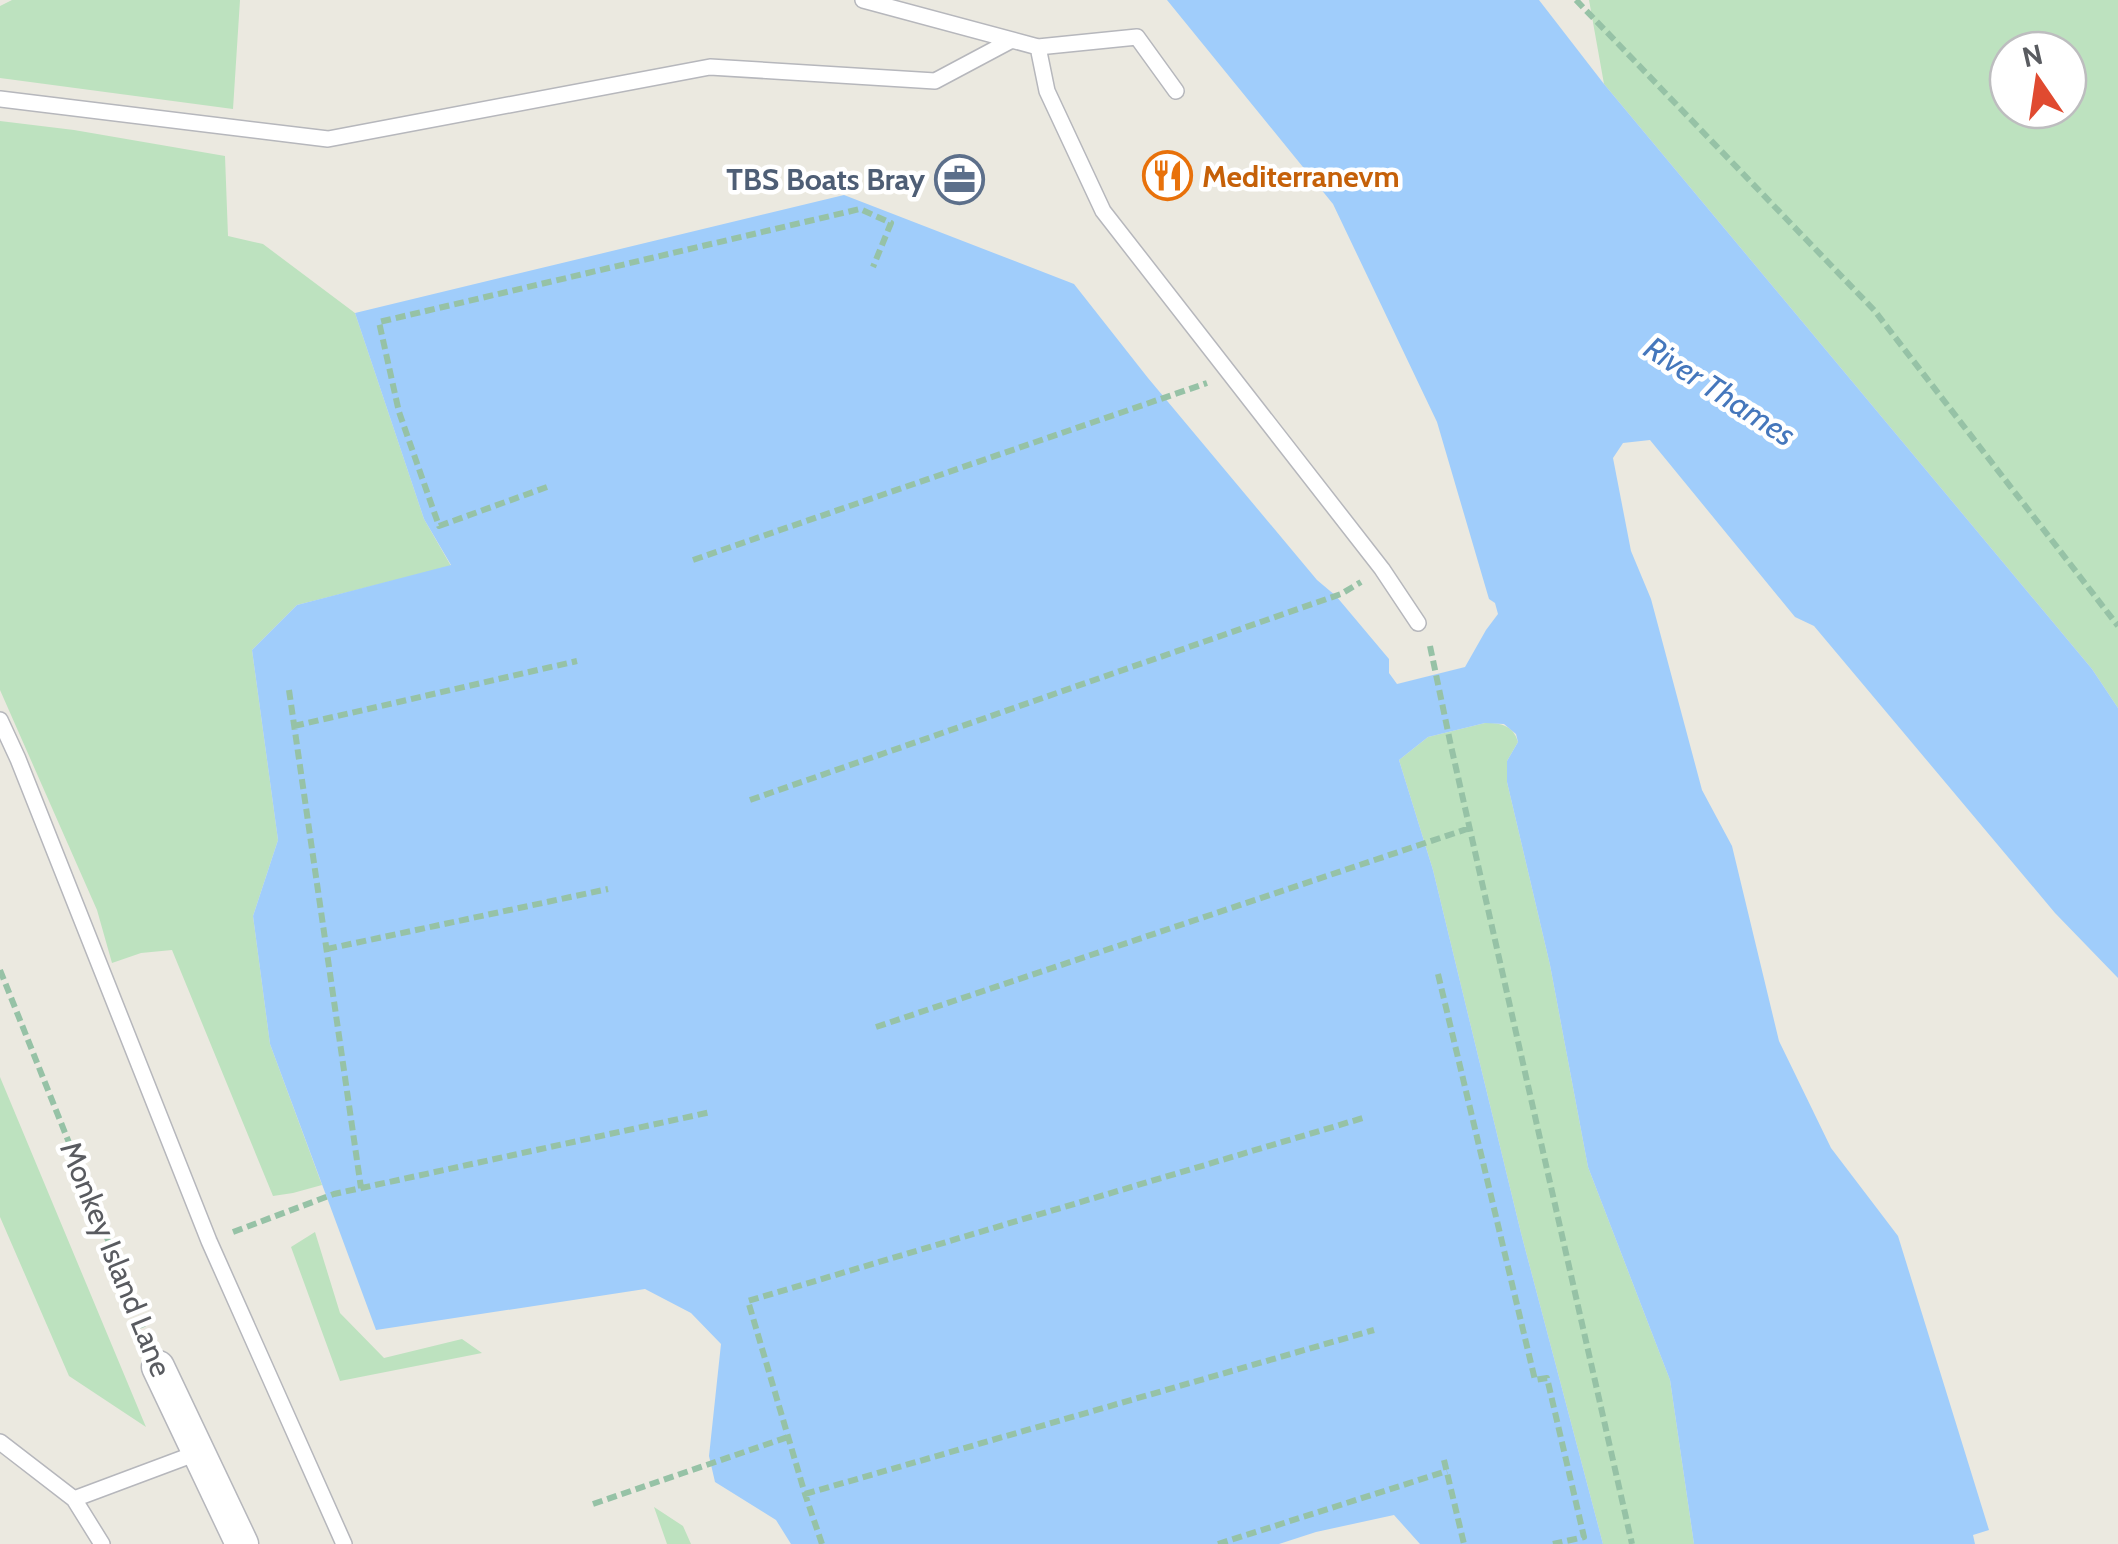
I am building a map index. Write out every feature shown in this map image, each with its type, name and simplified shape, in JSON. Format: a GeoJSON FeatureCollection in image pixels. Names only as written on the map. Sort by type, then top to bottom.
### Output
{"type":"FeatureCollection","features":[{"type":"Feature","properties":{"kind":"street","name":"Monkey Island Lane"},"geometry":{"type":"LineString","coordinates":[[158,1367],[242,1544]]}},
{"type":"Feature","properties":{"kind":"lane"},"geometry":{"type":"LineString","coordinates":[[863,0],[1038,47],[1137,37],[1176,91]]}},
{"type":"Feature","properties":{"kind":"lane"},"geometry":{"type":"LineString","coordinates":[[0,98],[328,139],[710,67],[935,81],[1012,40]]}},
{"type":"Feature","properties":{"kind":"lane"},"geometry":{"type":"LineString","coordinates":[[1038,47],[1047,91],[1103,211],[1382,569],[1418,622]]}},
{"type":"Feature","properties":{"kind":"lane"},"geometry":{"type":"LineString","coordinates":[[0,720],[209,1241],[344,1544]]}},
{"type":"Feature","properties":{"kind":"lane"},"geometry":{"type":"LineString","coordinates":[[0,1442],[74,1499],[102,1544]]}},
{"type":"Feature","properties":{"kind":"lane"},"geometry":{"type":"LineString","coordinates":[[74,1499],[197,1453]]}},
{"type":"Feature","properties":{"kind":"path"},"geometry":{"type":"LineString","coordinates":[[1576,0],[1874,310],[2118,626]]}},
{"type":"Feature","properties":{"kind":"path"},"geometry":{"type":"LineString","coordinates":[[547,487],[438,526],[399,412],[379,322],[860,210],[891,223],[873,268]]}},
{"type":"Feature","properties":{"kind":"path"},"geometry":{"type":"LineString","coordinates":[[692,560],[1182,392]]}},
{"type":"Feature","properties":{"kind":"path"},"geometry":{"type":"LineString","coordinates":[[750,800],[1340,594]]}},
{"type":"Feature","properties":{"kind":"path"},"geometry":{"type":"LineString","coordinates":[[1430,646],[1632,1544]]}},
{"type":"Feature","properties":{"kind":"path"},"geometry":{"type":"LineString","coordinates":[[294,726],[578,662]]}},
{"type":"Feature","properties":{"kind":"path"},"geometry":{"type":"LineString","coordinates":[[289,690],[361,1188]]}},
{"type":"Feature","properties":{"kind":"path"},"geometry":{"type":"LineString","coordinates":[[876,1027],[1470,828]]}},
{"type":"Feature","properties":{"kind":"path"},"geometry":{"type":"LineString","coordinates":[[328,949],[608,889]]}},
{"type":"Feature","properties":{"kind":"path","name":"Monkey Island Lane"},"geometry":{"type":"LineString","coordinates":[[0,970],[158,1367]]}},
{"type":"Feature","properties":{"kind":"path"},"geometry":{"type":"LineString","coordinates":[[1438,974],[1535,1380],[1547,1378],[1584,1536],[1552,1544]]}},
{"type":"Feature","properties":{"kind":"path"},"geometry":{"type":"LineString","coordinates":[[209,1241],[334,1194],[711,1112]]}},
{"type":"Feature","properties":{"kind":"path"},"geometry":{"type":"LineString","coordinates":[[822,1544],[748,1301],[1363,1118]]}},
{"type":"Feature","properties":{"kind":"path"},"geometry":{"type":"LineString","coordinates":[[805,1494],[1374,1330]]}},
{"type":"Feature","properties":{"kind":"path"},"geometry":{"type":"LineString","coordinates":[[593,1504],[788,1436]]}},
{"type":"Feature","properties":{"kind":"path"},"geometry":{"type":"LineString","coordinates":[[1444,1460],[1464,1544]]}},
{"type":"Feature","properties":{"kind":"path"},"geometry":{"type":"LineString","coordinates":[[1218,1544],[1446,1471]]}},
{"type":"Feature","properties":{"kind":"green space"},"geometry":{"type":"Polygon","coordinates":[[[12,0],[240,0],[233,109],[0,78],[0,6],[12,0]]]}},
{"type":"Feature","properties":{"kind":"green space"},"geometry":{"type":"Polygon","coordinates":[[[1589,0],[2118,0],[2118,708],[2092,669],[1604,84],[1589,0]]]}},
{"type":"Feature","properties":{"kind":"green space"},"geometry":{"type":"Polygon","coordinates":[[[0,121],[225,156],[228,236],[263,244],[355,313],[424,519],[451,566],[297,605],[252,650],[278,840],[253,916],[270,1044],[322,1185],[273,1196],[172,950],[141,953],[112,963],[97,910],[0,690],[0,121]]]}},
{"type":"Feature","properties":{"kind":"green space"},"geometry":{"type":"Polygon","coordinates":[[[1485,723],[1506,726],[1518,742],[1507,761],[1507,782],[1550,965],[1588,1167],[1670,1380],[1694,1544],[1603,1544],[1521,1233],[1433,870],[1399,760],[1428,737],[1485,723]]]}},
{"type":"Feature","properties":{"kind":"green space"},"geometry":{"type":"Polygon","coordinates":[[[0,1077],[146,1427],[69,1376],[0,1217],[0,1077]]]}},
{"type":"Feature","properties":{"kind":"green space"},"geometry":{"type":"Polygon","coordinates":[[[315,1232],[340,1313],[384,1358],[462,1339],[482,1353],[340,1381],[291,1247],[315,1232]]]}},
{"type":"Feature","properties":{"kind":"green space"},"geometry":{"type":"Polygon","coordinates":[[[654,1507],[683,1526],[691,1544],[667,1544],[654,1507]]]}},
{"type":"Feature","properties":{"kind":"water","name":"River Thames"},"geometry":{"type":"Polygon","coordinates":[[[1167,0],[1539,0],[1604,84],[2092,669],[2118,708],[2118,978],[2055,913],[1814,626],[1795,617],[1650,440],[1623,443],[1613,458],[1631,551],[1651,599],[1702,790],[1732,846],[1779,1041],[1831,1148],[1898,1236],[1989,1530],[1973,1535],[1975,1544],[1694,1544],[1670,1380],[1588,1167],[1550,965],[1507,782],[1507,761],[1518,742],[1516,734],[1504,724],[1485,723],[1428,737],[1399,760],[1433,870],[1521,1233],[1603,1544],[1420,1544],[1394,1515],[1279,1544],[791,1544],[776,1520],[715,1482],[709,1456],[721,1344],[691,1313],[645,1289],[376,1330],[270,1044],[253,916],[278,840],[252,650],[297,605],[451,565],[424,519],[355,313],[844,195],[1074,284],[1317,580],[1336,596],[1389,659],[1389,673],[1397,684],[1465,667],[1498,614],[1495,603],[1489,599],[1437,422],[1333,204],[1167,0]]]}},
{"type":"Feature","properties":{"kind":"place","name":"Mediterranevm"},"geometry":{"type":"Point","coordinates":[1167,176]}},
{"type":"Feature","properties":{"kind":"place","name":"TBS Boats Bray"},"geometry":{"type":"Point","coordinates":[960,179]}}]}
